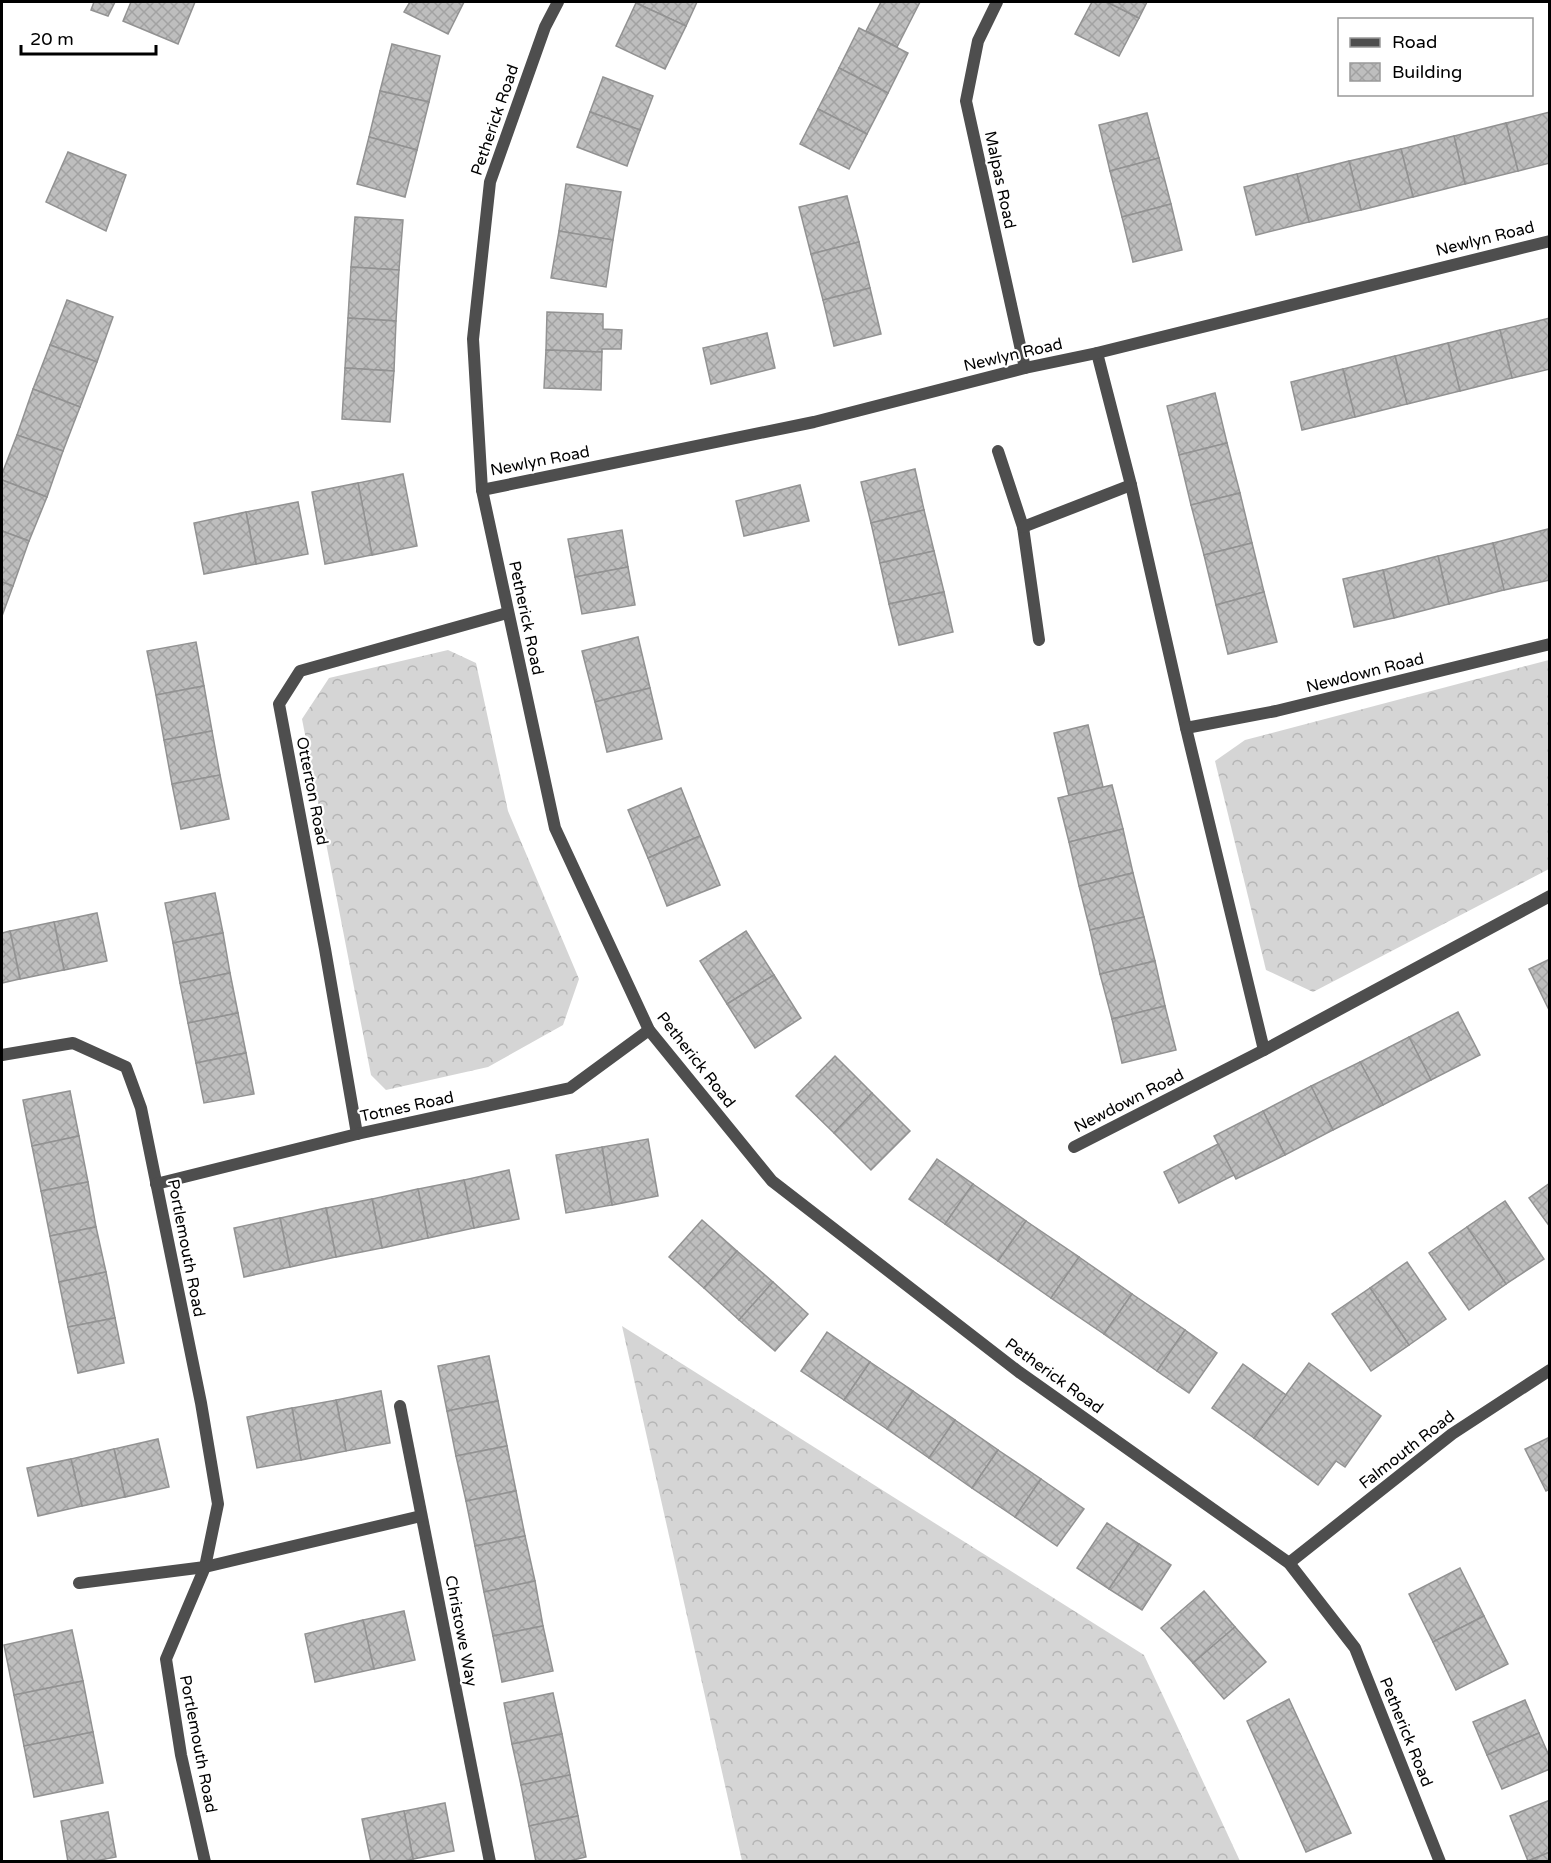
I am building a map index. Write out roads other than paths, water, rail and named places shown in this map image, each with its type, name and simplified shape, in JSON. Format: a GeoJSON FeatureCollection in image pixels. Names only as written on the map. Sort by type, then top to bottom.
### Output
{"type":"FeatureCollection","features":[{"type":"Feature","properties":{"kind":"street","name":"Petherick Road"},"geometry":{"type":"LineString","coordinates":[[558,2],[545,27],[490,182],[473,339],[482,490],[555,828],[649,1030],[772,1181],[1019,1372],[1289,1563],[1355,1648],[1440,1862]]}},
{"type":"Feature","properties":{"kind":"street","name":"Malpas Road"},"geometry":{"type":"LineString","coordinates":[[997,2],[978,40],[966,101],[1025,368]]}},
{"type":"Feature","properties":{"kind":"street","name":"Newlyn Road"},"geometry":{"type":"LineString","coordinates":[[482,490],[814,422],[1025,368],[1096,353],[1550,241]]}},
{"type":"Feature","properties":{"kind":"street"},"geometry":{"type":"LineString","coordinates":[[1096,353],[1131,485],[1186,728],[1264,1050]]}},
{"type":"Feature","properties":{"kind":"street"},"geometry":{"type":"LineString","coordinates":[[998,451],[1023,527],[1039,639]]}},
{"type":"Feature","properties":{"kind":"street"},"geometry":{"type":"LineString","coordinates":[[1023,527],[1131,485]]}},
{"type":"Feature","properties":{"kind":"street","name":"Otterton Road"},"geometry":{"type":"LineString","coordinates":[[357,1134],[279,704],[300,671],[507,613]]}},
{"type":"Feature","properties":{"kind":"street","name":"Newdown Road"},"geometry":{"type":"LineString","coordinates":[[1186,728],[1276,711],[1550,644]]}},
{"type":"Feature","properties":{"kind":"street","name":"Newdown Road"},"geometry":{"type":"LineString","coordinates":[[1074,1147],[1264,1050],[1550,896]]}},
{"type":"Feature","properties":{"kind":"street","name":"Totnes Road"},"geometry":{"type":"LineString","coordinates":[[156,1184],[357,1134],[570,1088],[649,1030]]}},
{"type":"Feature","properties":{"kind":"street","name":"Portlemouth Road"},"geometry":{"type":"LineString","coordinates":[[2,1055],[73,1042],[126,1067],[141,1108],[201,1403],[218,1504],[205,1567],[166,1659],[181,1755],[205,1862]]}},
{"type":"Feature","properties":{"kind":"street","name":"Falmouth Road"},"geometry":{"type":"LineString","coordinates":[[1289,1563],[1452,1434],[1550,1370]]}},
{"type":"Feature","properties":{"kind":"street","name":"Christowe Way"},"geometry":{"type":"LineString","coordinates":[[400,1406],[490,1862]]}},
{"type":"Feature","properties":{"kind":"street"},"geometry":{"type":"LineString","coordinates":[[79,1583],[205,1567],[421,1516]]}}]}
